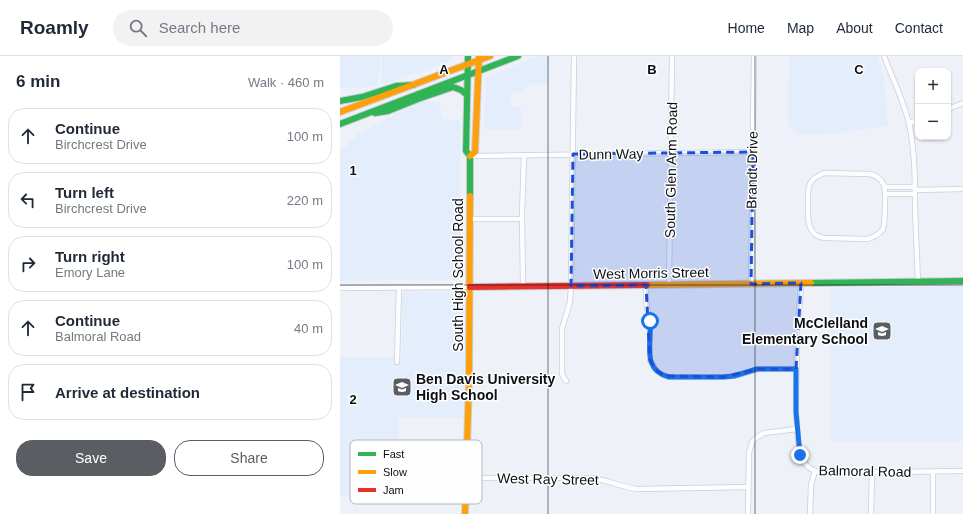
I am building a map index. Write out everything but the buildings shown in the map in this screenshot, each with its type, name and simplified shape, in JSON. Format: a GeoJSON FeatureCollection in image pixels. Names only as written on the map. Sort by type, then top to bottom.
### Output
{"type":"FeatureCollection","features":[{"type":"Feature","properties":{"kind":"main road","name":"South High School Road"},"geometry":{"type":"LineString","coordinates":[[468,56],[466,151],[470,156],[470,287],[468,440]]}},
{"type":"Feature","properties":{"kind":"main road"},"geometry":{"type":"LineString","coordinates":[[340,112],[468,64],[479,58],[490,56]]}},
{"type":"Feature","properties":{"kind":"main road"},"geometry":{"type":"LineString","coordinates":[[340,124],[518,56]]}},
{"type":"Feature","properties":{"kind":"main road","name":"South High School Road"},"geometry":{"type":"LineString","coordinates":[[470,156],[475,152],[479,58]]}},
{"type":"Feature","properties":{"kind":"main road"},"geometry":{"type":"LineString","coordinates":[[340,101],[362,97],[396,86],[412,85]]}},
{"type":"Feature","properties":{"kind":"main road"},"geometry":{"type":"LineString","coordinates":[[365,114],[388,111],[453,87],[461,89],[467,94]]}},
{"type":"Feature","properties":{"kind":"main road","name":"West Morris Street"},"geometry":{"type":"LineString","coordinates":[[470,287],[963,281]]}},
{"type":"Feature","properties":{"kind":"main road","name":"South High School Road"},"geometry":{"type":"LineString","coordinates":[[465,514],[466,504]]}},
{"type":"Feature","properties":{"kind":"street"},"geometry":{"type":"LineString","coordinates":[[566,381],[562,373],[562,331],[570,302],[571,286],[574,56]]}},
{"type":"Feature","properties":{"kind":"street","name":"South Glen Arm Road"},"geometry":{"type":"LineString","coordinates":[[669,285],[672,56]]}},
{"type":"Feature","properties":{"kind":"street","name":"Brandt Drive"},"geometry":{"type":"LineString","coordinates":[[751,284],[754,56]]}},
{"type":"Feature","properties":{"kind":"street"},"geometry":{"type":"LineString","coordinates":[[884,56],[909,123],[914,157],[918,282]]}},
{"type":"Feature","properties":{"kind":"street"},"geometry":{"type":"LineString","coordinates":[[951,108],[963,103]]}},
{"type":"Feature","properties":{"kind":"street"},"geometry":{"type":"LineString","coordinates":[[909,123],[915,121]]}},
{"type":"Feature","properties":{"kind":"street","name":"Dunn Way"},"geometry":{"type":"LineString","coordinates":[[470,156],[753,152]]}},
{"type":"Feature","properties":{"kind":"street"},"geometry":{"type":"LineString","coordinates":[[523,287],[522,219],[524,155]]}},
{"type":"Feature","properties":{"kind":"street"},"geometry":{"type":"LineString","coordinates":[[824,173],[869,174],[877,177],[881,181],[885,194],[883,229],[878,235],[872,238],[821,238],[814,234],[810,227],[808,220],[808,190],[810,184],[819,175],[824,173]]}},
{"type":"Feature","properties":{"kind":"street"},"geometry":{"type":"LineString","coordinates":[[884,188],[915,190],[963,189]]}},
{"type":"Feature","properties":{"kind":"street"},"geometry":{"type":"LineString","coordinates":[[885,194],[915,190]]}},
{"type":"Feature","properties":{"kind":"street"},"geometry":{"type":"LineString","coordinates":[[470,219],[522,219]]}},
{"type":"Feature","properties":{"kind":"street","name":"Balmoral Road"},"geometry":{"type":"LineString","coordinates":[[800,283],[797,330],[796,412],[801,457],[807,466],[815,471],[823,473],[962,471]]}},
{"type":"Feature","properties":{"kind":"street"},"geometry":{"type":"LineString","coordinates":[[646,285],[646,299],[650,321],[650,358],[652,364],[659,373],[669,377],[723,377],[734,376],[757,369],[796,369]]}},
{"type":"Feature","properties":{"kind":"street","name":"West Morris Street"},"geometry":{"type":"LineString","coordinates":[[340,288],[470,287]]}},
{"type":"Feature","properties":{"kind":"street"},"geometry":{"type":"LineString","coordinates":[[397,362],[399,288]]}},
{"type":"Feature","properties":{"kind":"street"},"geometry":{"type":"LineString","coordinates":[[748,514],[750,446],[759,435],[768,432],[797,429]]}},
{"type":"Feature","properties":{"kind":"street"},"geometry":{"type":"LineString","coordinates":[[810,514],[811,486],[815,471]]}},
{"type":"Feature","properties":{"kind":"street"},"geometry":{"type":"LineString","coordinates":[[871,514],[872,472]]}},
{"type":"Feature","properties":{"kind":"street"},"geometry":{"type":"LineString","coordinates":[[933,472],[933,514]]}},
{"type":"Feature","properties":{"kind":"street","name":"West Ray Street"},"geometry":{"type":"LineString","coordinates":[[482,478],[592,478],[637,489],[748,487]]}},
{"type":"Feature","properties":{"kind":"highlighted area"},"geometry":{"type":"Polygon","coordinates":[[[753,152],[751,284],[801,283],[796,369],[759,369],[723,377],[664,376],[656,370],[650,360],[646,285],[571,286],[573,154],[753,152]]]}},
{"type":"Feature","properties":{"kind":"shaded area"},"geometry":{"type":"Polygon","coordinates":[[[340,56],[381,56],[378,85],[367,88],[340,88],[340,56]]]}},
{"type":"Feature","properties":{"kind":"shaded area"},"geometry":{"type":"Polygon","coordinates":[[[382,56],[453,56],[451,57],[451,61],[381,85],[382,56]]]}},
{"type":"Feature","properties":{"kind":"shaded area"},"geometry":{"type":"Polygon","coordinates":[[[537,56],[550,56],[548,83],[528,84],[526,90],[523,90],[523,92],[510,93],[511,107],[521,107],[521,129],[484,129],[487,77],[537,56]]]}},
{"type":"Feature","properties":{"kind":"shaded area"},"geometry":{"type":"Polygon","coordinates":[[[789,56],[877,56],[883,72],[888,126],[830,134],[797,135],[788,124],[789,56]]]}},
{"type":"Feature","properties":{"kind":"shaded area"},"geometry":{"type":"Polygon","coordinates":[[[426,101],[440,102],[442,119],[460,120],[461,279],[340,281],[340,152],[359,133],[400,112],[426,101]]]}},
{"type":"Feature","properties":{"kind":"shaded area"},"geometry":{"type":"Polygon","coordinates":[[[963,286],[963,441],[830,441],[830,288],[963,286]]]}},
{"type":"Feature","properties":{"kind":"shaded area","name":"Ben Davis University High School"},"geometry":{"type":"Polygon","coordinates":[[[409,291],[461,293],[465,298],[464,418],[399,417],[399,440],[350,440],[350,495],[340,495],[340,357],[402,357],[402,294],[409,291]]]}},
{"type":"Feature","properties":{"kind":"traffic: fast"},"geometry":{"type":"LineString","coordinates":[[468,56],[466,151],[470,156],[470,196]]}},
{"type":"Feature","properties":{"kind":"traffic: fast"},"geometry":{"type":"LineString","coordinates":[[340,124],[518,56]]}},
{"type":"Feature","properties":{"kind":"traffic: fast"},"geometry":{"type":"LineString","coordinates":[[340,101],[362,97],[396,86],[413,85]]}},
{"type":"Feature","properties":{"kind":"traffic: fast"},"geometry":{"type":"LineString","coordinates":[[375,113],[388,111],[453,87],[461,90],[467,95]]}},
{"type":"Feature","properties":{"kind":"traffic: fast"},"geometry":{"type":"LineString","coordinates":[[811,283],[963,281]]}},
{"type":"Feature","properties":{"kind":"traffic: slow"},"geometry":{"type":"LineString","coordinates":[[470,156],[475,152],[479,56]]}},
{"type":"Feature","properties":{"kind":"traffic: slow"},"geometry":{"type":"LineString","coordinates":[[340,112],[490,56]]}},
{"type":"Feature","properties":{"kind":"traffic: slow"},"geometry":{"type":"LineString","coordinates":[[467,440],[470,196]]}},
{"type":"Feature","properties":{"kind":"traffic: slow"},"geometry":{"type":"LineString","coordinates":[[647,285],[811,283]]}},
{"type":"Feature","properties":{"kind":"traffic: slow"},"geometry":{"type":"LineString","coordinates":[[465,504],[465,514]]}},
{"type":"Feature","properties":{"kind":"traffic: jam"},"geometry":{"type":"LineString","coordinates":[[470,287],[647,285]]}},
{"type":"Feature","properties":{"kind":"place","name":"McClelland Elementary School"},"geometry":{"type":"Point","coordinates":[882,331]}},
{"type":"Feature","properties":{"kind":"place","name":"Ben Davis University High School"},"geometry":{"type":"Point","coordinates":[402,387]}},
{"type":"Feature","properties":{"kind":"route"},"geometry":{"type":"LineString","coordinates":[[650,321],[650,360],[656,370],[664,376],[723,377],[734,376],[757,369],[796,369],[796,412],[800,455]]}}]}
